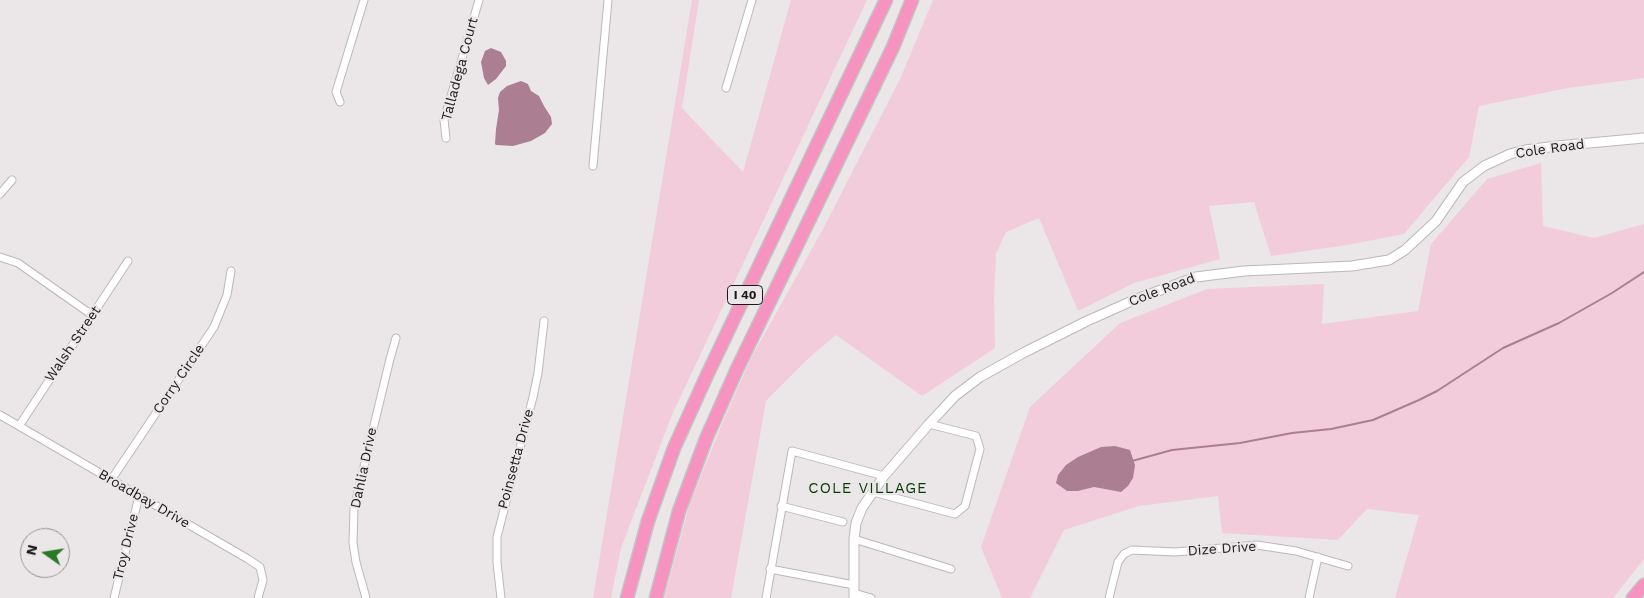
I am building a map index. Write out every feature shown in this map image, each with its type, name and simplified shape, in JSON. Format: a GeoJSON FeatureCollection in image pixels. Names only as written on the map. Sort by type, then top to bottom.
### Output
{"type":"FeatureCollection","features":[{"type":"Feature","properties":{"kind":"highway","name":"I 40"},"geometry":{"type":"LineString","coordinates":[[627,598],[648,522],[674,448],[886,0]]}},
{"type":"Feature","properties":{"kind":"highway","name":"I 40"},"geometry":{"type":"LineString","coordinates":[[656,598],[679,511],[706,439],[741,361],[893,47],[912,0]]}},
{"type":"Feature","properties":{"kind":"highway"},"geometry":{"type":"LineString","coordinates":[[1633,598],[1644,585]]}},
{"type":"Feature","properties":{"kind":"street"},"geometry":{"type":"LineString","coordinates":[[340,102],[336,92],[364,0]]}},
{"type":"Feature","properties":{"kind":"street","name":"Talladega Court"},"geometry":{"type":"LineString","coordinates":[[446,138],[444,120],[479,0]]}},
{"type":"Feature","properties":{"kind":"street"},"geometry":{"type":"LineString","coordinates":[[593,166],[608,0]]}},
{"type":"Feature","properties":{"kind":"street"},"geometry":{"type":"LineString","coordinates":[[726,88],[752,0]]}},
{"type":"Feature","properties":{"kind":"street","name":"Cole Road"},"geometry":{"type":"LineString","coordinates":[[853,590],[854,539],[856,523],[862,508],[884,476],[933,425],[956,396],[980,377],[1041,344],[1134,300],[1178,282],[1212,274],[1352,266],[1389,260],[1406,250],[1436,221],[1463,182],[1484,166],[1498,159],[1525,150],[1644,138]]}},
{"type":"Feature","properties":{"kind":"street"},"geometry":{"type":"LineString","coordinates":[[0,194],[12,180]]}},
{"type":"Feature","properties":{"kind":"street"},"geometry":{"type":"LineString","coordinates":[[0,257],[18,263],[92,315]]}},
{"type":"Feature","properties":{"kind":"street","name":"Walsh Street"},"geometry":{"type":"LineString","coordinates":[[19,426],[128,261]]}},
{"type":"Feature","properties":{"kind":"street","name":"Corry Circle"},"geometry":{"type":"LineString","coordinates":[[111,480],[214,327],[228,295],[231,271]]}},
{"type":"Feature","properties":{"kind":"street","name":"Poinsetta Drive"},"geometry":{"type":"LineString","coordinates":[[500,598],[497,537],[538,373],[544,321]]}},
{"type":"Feature","properties":{"kind":"street","name":"Dahlia Drive"},"geometry":{"type":"LineString","coordinates":[[366,598],[353,544],[354,508],[396,338]]}},
{"type":"Feature","properties":{"kind":"street","name":"Broadbay Drive"},"geometry":{"type":"LineString","coordinates":[[0,415],[248,559],[260,568],[263,580],[258,598]]}},
{"type":"Feature","properties":{"kind":"street"},"geometry":{"type":"LineString","coordinates":[[873,492],[955,514],[965,506],[980,449],[976,436],[933,425]]}},
{"type":"Feature","properties":{"kind":"street"},"geometry":{"type":"LineString","coordinates":[[766,598],[792,451],[884,476]]}},
{"type":"Feature","properties":{"kind":"street","name":"Troy Drive"},"geometry":{"type":"LineString","coordinates":[[114,598],[139,496]]}},
{"type":"Feature","properties":{"kind":"street"},"geometry":{"type":"LineString","coordinates":[[782,506],[843,522]]}},
{"type":"Feature","properties":{"kind":"street"},"geometry":{"type":"LineString","coordinates":[[854,539],[951,569]]}},
{"type":"Feature","properties":{"kind":"street","name":"Dize Drive"},"geometry":{"type":"LineString","coordinates":[[1109,598],[1118,562],[1124,554],[1132,550],[1175,552],[1256,545],[1296,551],[1348,566]]}},
{"type":"Feature","properties":{"kind":"street"},"geometry":{"type":"LineString","coordinates":[[1309,598],[1318,557]]}},
{"type":"Feature","properties":{"kind":"street"},"geometry":{"type":"LineString","coordinates":[[770,569],[853,590],[871,598]]}},
{"type":"Feature","properties":{"kind":"shaded area"},"geometry":{"type":"Polygon","coordinates":[[[692,0],[699,0],[682,108],[743,172],[791,0],[867,0],[672,415],[621,548],[611,598],[593,598],[692,0]]]}},
{"type":"Feature","properties":{"kind":"shaded area"},"geometry":{"type":"Polygon","coordinates":[[[933,0],[1644,0],[1644,78],[1568,88],[1479,106],[1469,157],[1404,234],[1347,245],[1271,256],[1254,202],[1209,206],[1220,259],[1134,283],[1078,311],[1039,218],[1006,232],[996,254],[994,297],[995,348],[922,396],[836,335],[810,357],[766,401],[731,598],[664,598],[690,503],[750,360],[823,229],[901,77],[933,0]]]}},
{"type":"Feature","properties":{"kind":"shaded area"},"geometry":{"type":"Polygon","coordinates":[[[491,48],[501,52],[506,61],[506,66],[496,79],[488,85],[484,78],[481,62],[485,51],[491,48]]]}},
{"type":"Feature","properties":{"kind":"shaded area"},"geometry":{"type":"Polygon","coordinates":[[[521,81],[528,84],[531,91],[539,96],[551,117],[552,124],[545,133],[531,141],[513,146],[496,145],[499,110],[498,98],[500,92],[507,86],[521,81]]]}},
{"type":"Feature","properties":{"kind":"shaded area"},"geometry":{"type":"Polygon","coordinates":[[[1541,163],[1543,226],[1594,238],[1644,224],[1644,559],[1613,598],[1395,598],[1419,515],[1367,509],[1338,540],[1222,533],[1218,496],[1139,506],[1064,530],[1030,598],[1002,598],[981,547],[1030,407],[1120,323],[1207,289],[1324,284],[1322,324],[1418,311],[1431,244],[1487,179],[1541,163]]]}},
{"type":"Feature","properties":{"kind":"shaded area"},"geometry":{"type":"Polygon","coordinates":[[[1115,446],[1130,450],[1135,465],[1133,478],[1121,492],[1094,487],[1078,491],[1067,491],[1056,483],[1058,475],[1066,465],[1078,457],[1101,447],[1115,446]]]}},
{"type":"Feature","properties":{"kind":"waterway"},"geometry":{"type":"LineString","coordinates":[[1132,461],[1172,450],[1240,443],[1292,433],[1331,429],[1373,420],[1437,391],[1503,348],[1559,323],[1612,293],[1644,272]]}},
{"type":"Feature","properties":{"kind":"district","name":"COLE VILLAGE"},"geometry":{"type":"Point","coordinates":[868,489]}}]}
